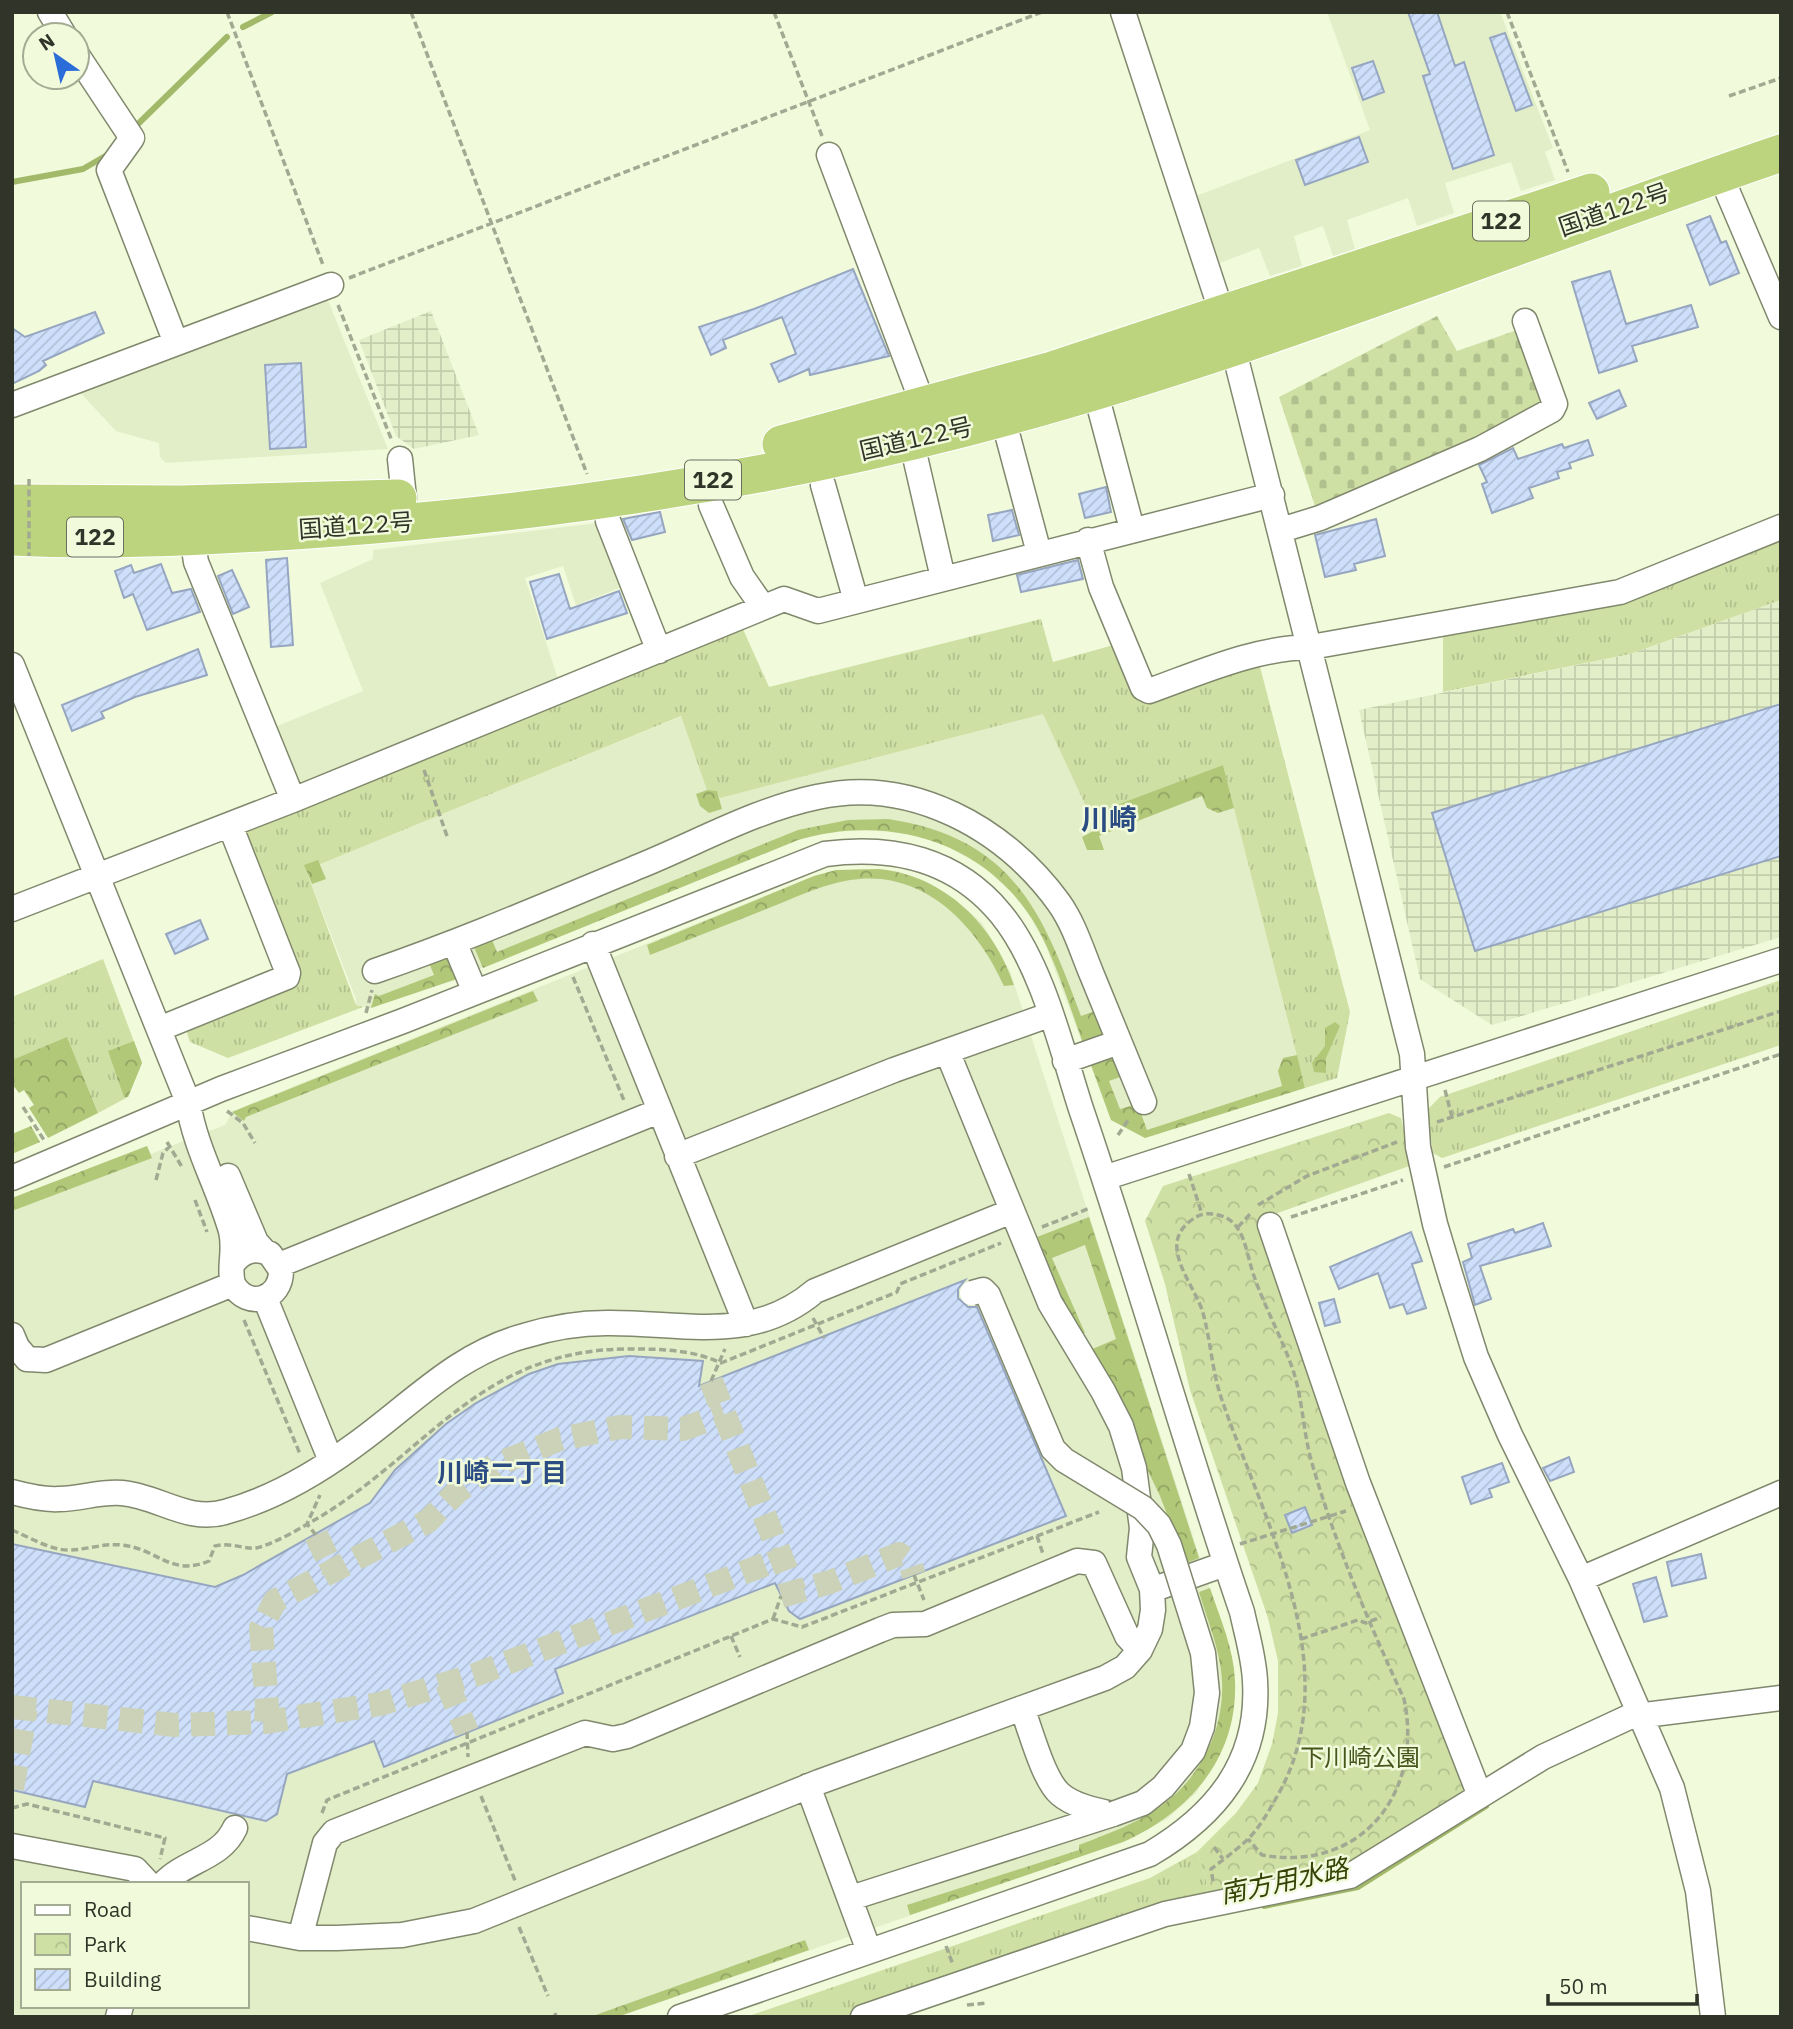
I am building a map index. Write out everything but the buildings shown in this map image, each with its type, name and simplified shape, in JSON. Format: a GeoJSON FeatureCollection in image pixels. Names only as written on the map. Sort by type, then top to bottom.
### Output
{"type":"FeatureCollection","features":[{"type":"Feature","properties":{"kind":"highway","name":"国道122号"},"geometry":{"type":"LineString","coordinates":[[21,491],[180,504],[404,498],[597,488],[894,446],[1059,402],[1228,331],[1577,197],[1781,128]]}},
{"type":"Feature","properties":{"kind":"highway","name":"国道122号"},"geometry":{"type":"LineString","coordinates":[[21,547],[428,521],[597,488],[1228,331],[1781,153]]}},
{"type":"Feature","properties":{"kind":"street"},"geometry":{"type":"LineString","coordinates":[[1123,12],[1228,331],[1272,495],[1416,1076],[1413,1103],[1435,1224],[1476,1357],[1510,1435],[1581,1579],[1672,1788],[1690,1853],[1713,2017]]}},
{"type":"Feature","properties":{"kind":"street"},"geometry":{"type":"LineString","coordinates":[[91,76],[132,138],[109,170],[176,344]]}},
{"type":"Feature","properties":{"kind":"street"},"geometry":{"type":"LineString","coordinates":[[829,155],[924,407]]}},
{"type":"Feature","properties":{"kind":"street"},"geometry":{"type":"LineString","coordinates":[[1720,174],[1781,317]]}},
{"type":"Feature","properties":{"kind":"street"},"geometry":{"type":"LineString","coordinates":[[12,405],[331,285]]}},
{"type":"Feature","properties":{"kind":"street"},"geometry":{"type":"LineString","coordinates":[[1281,530],[1320,518],[1480,449],[1552,410],[1555,404],[1525,321]]}},
{"type":"Feature","properties":{"kind":"street"},"geometry":{"type":"LineString","coordinates":[[1100,409],[1132,529]]}},
{"type":"Feature","properties":{"kind":"street"},"geometry":{"type":"LineString","coordinates":[[1008,437],[1039,553]]}},
{"type":"Feature","properties":{"kind":"street"},"geometry":{"type":"LineString","coordinates":[[400,459],[404,498]]}},
{"type":"Feature","properties":{"kind":"street"},"geometry":{"type":"LineString","coordinates":[[916,461],[943,578]]}},
{"type":"Feature","properties":{"kind":"street"},"geometry":{"type":"LineString","coordinates":[[823,485],[856,601]]}},
{"type":"Feature","properties":{"kind":"street"},"geometry":{"type":"LineString","coordinates":[[597,488],[659,651]]}},
{"type":"Feature","properties":{"kind":"street"},"geometry":{"type":"LineString","coordinates":[[12,909],[293,800],[784,598],[818,611],[1272,495]]}},
{"type":"Feature","properties":{"kind":"street"},"geometry":{"type":"LineString","coordinates":[[711,505],[742,577],[763,607]]}},
{"type":"Feature","properties":{"kind":"street"},"geometry":{"type":"LineString","coordinates":[[1088,540],[1101,587],[1143,688],[1149,691],[1252,654],[1284,648],[1311,647],[1619,592],[1781,527]]}},
{"type":"Feature","properties":{"kind":"street"},"geometry":{"type":"LineString","coordinates":[[192,536],[196,562],[293,800]]}},
{"type":"Feature","properties":{"kind":"street"},"geometry":{"type":"LineString","coordinates":[[12,665],[188,1102],[193,1132],[231,1233],[234,1273],[246,1297],[264,1298],[279,1285],[272,1258],[256,1242],[209,1131],[188,1102]]}},
{"type":"Feature","properties":{"kind":"street"},"geometry":{"type":"LineString","coordinates":[[375,971],[454,942],[760,814],[817,797],[846,792],[888,795],[933,806],[984,829],[1009,847],[1033,870],[1061,905],[1075,934],[1144,1102]]}},
{"type":"Feature","properties":{"kind":"street"},"geometry":{"type":"LineString","coordinates":[[159,1029],[287,977],[288,973],[230,825]]}},
{"type":"Feature","properties":{"kind":"street"},"geometry":{"type":"LineString","coordinates":[[12,1178],[188,1102],[475,992],[798,862],[852,850],[893,851],[954,874],[999,912],[1023,950],[1049,1015],[1230,1555],[1252,1656],[1255,1704],[1245,1748],[1222,1797],[1207,1814],[1150,1854],[680,2017]]}},
{"type":"Feature","properties":{"kind":"street"},"geometry":{"type":"LineString","coordinates":[[454,942],[475,992]]}},
{"type":"Feature","properties":{"kind":"street"},"geometry":{"type":"LineString","coordinates":[[593,944],[746,1324]]}},
{"type":"Feature","properties":{"kind":"street"},"geometry":{"type":"LineString","coordinates":[[1104,1178],[1781,960]]}},
{"type":"Feature","properties":{"kind":"street"},"geometry":{"type":"LineString","coordinates":[[677,1156],[947,1051],[1049,1015]]}},
{"type":"Feature","properties":{"kind":"street"},"geometry":{"type":"LineString","coordinates":[[1065,1060],[1119,1042]]}},
{"type":"Feature","properties":{"kind":"street"},"geometry":{"type":"LineString","coordinates":[[248,1928],[300,1938],[402,1935],[474,1921],[808,1786],[1108,1677],[1125,1667],[1140,1650],[1150,1629],[1154,1600],[1139,1557],[1142,1528],[1134,1468],[1121,1426],[1089,1365],[1056,1317],[947,1051]]}},
{"type":"Feature","properties":{"kind":"street"},"geometry":{"type":"LineString","coordinates":[[12,1335],[17,1347],[27,1359],[46,1360],[234,1273],[247,1251],[272,1258],[659,1111]]}},
{"type":"Feature","properties":{"kind":"street"},"geometry":{"type":"LineString","coordinates":[[12,1492],[60,1499],[93,1493],[124,1493],[202,1516],[223,1513],[247,1504],[331,1461],[425,1387],[461,1362],[499,1343],[562,1327],[606,1322],[704,1329],[746,1324],[789,1311],[815,1291],[1012,1210]]}},
{"type":"Feature","properties":{"kind":"street"},"geometry":{"type":"LineString","coordinates":[[1270,1224],[1358,1483],[1480,1796]]}},
{"type":"Feature","properties":{"kind":"street"},"geometry":{"type":"LineString","coordinates":[[851,1898],[1143,1803],[1163,1787],[1193,1751],[1202,1727],[1207,1693],[1203,1653],[1169,1545],[1159,1525],[1143,1508],[1057,1454],[988,1295],[983,1290],[972,1293]]}},
{"type":"Feature","properties":{"kind":"street"},"geometry":{"type":"LineString","coordinates":[[264,1298],[331,1461]]}},
{"type":"Feature","properties":{"kind":"street"},"geometry":{"type":"LineString","coordinates":[[1581,1579],[1781,1493]]}},
{"type":"Feature","properties":{"kind":"street"},"geometry":{"type":"LineString","coordinates":[[1152,1590],[1230,1555]]}},
{"type":"Feature","properties":{"kind":"street"},"geometry":{"type":"LineString","coordinates":[[300,1938],[325,1843],[334,1832],[585,1733],[613,1739],[627,1736],[880,1630],[894,1625],[925,1624],[1077,1561],[1094,1563],[1122,1627],[1140,1650]]}},
{"type":"Feature","properties":{"kind":"street"},"geometry":{"type":"LineString","coordinates":[[863,2017],[1165,1914],[1350,1876],[1543,1757],[1593,1732],[1642,1715],[1781,1698]]}},
{"type":"Feature","properties":{"kind":"street"},"geometry":{"type":"LineString","coordinates":[[1021,1708],[1051,1781],[1060,1794],[1082,1806],[1113,1814]]}},
{"type":"Feature","properties":{"kind":"street"},"geometry":{"type":"LineString","coordinates":[[808,1786],[869,1951]]}},
{"type":"Feature","properties":{"kind":"street"},"geometry":{"type":"LineString","coordinates":[[12,1846],[135,1868],[158,1878],[217,1852],[230,1840],[235,1829]]}},
{"type":"Feature","properties":{"kind":"path"},"geometry":{"type":"LineString","coordinates":[[227,12],[400,459]]}},
{"type":"Feature","properties":{"kind":"path"},"geometry":{"type":"LineString","coordinates":[[411,12],[597,488]]}},
{"type":"Feature","properties":{"kind":"path"},"geometry":{"type":"LineString","coordinates":[[774,12],[829,155]]}},
{"type":"Feature","properties":{"kind":"path"},"geometry":{"type":"LineString","coordinates":[[331,285],[1042,12]]}},
{"type":"Feature","properties":{"kind":"path"},"geometry":{"type":"LineString","coordinates":[[1507,12],[1577,197]]}},
{"type":"Feature","properties":{"kind":"path"},"geometry":{"type":"LineString","coordinates":[[1728,96],[1781,78]]}},
{"type":"Feature","properties":{"kind":"path"},"geometry":{"type":"LineString","coordinates":[[21,491],[21,547]]}},
{"type":"Feature","properties":{"kind":"path"},"geometry":{"type":"LineString","coordinates":[[420,747],[448,838]]}},
{"type":"Feature","properties":{"kind":"path"},"geometry":{"type":"LineString","coordinates":[[570,971],[628,1112]]}},
{"type":"Feature","properties":{"kind":"path"},"geometry":{"type":"LineString","coordinates":[[1429,1125],[1781,1011]]}},
{"type":"Feature","properties":{"kind":"path"},"geometry":{"type":"LineString","coordinates":[[1270,1224],[1781,1054]]}},
{"type":"Feature","properties":{"kind":"path"},"geometry":{"type":"LineString","coordinates":[[1445,1088],[1452,1117]]}},
{"type":"Feature","properties":{"kind":"path"},"geometry":{"type":"LineString","coordinates":[[23,1107],[47,1144]]}},
{"type":"Feature","properties":{"kind":"path"},"geometry":{"type":"LineString","coordinates":[[226,1111],[243,1123],[255,1143]]}},
{"type":"Feature","properties":{"kind":"path"},"geometry":{"type":"LineString","coordinates":[[1238,1227],[1258,1205],[1285,1186],[1406,1139]]}},
{"type":"Feature","properties":{"kind":"path"},"geometry":{"type":"LineString","coordinates":[[156,1180],[168,1144],[186,1175]]}},
{"type":"Feature","properties":{"kind":"path"},"geometry":{"type":"LineString","coordinates":[[1188,1172],[1202,1214]]}},
{"type":"Feature","properties":{"kind":"path"},"geometry":{"type":"LineString","coordinates":[[194,1192],[195,1204],[210,1237]]}},
{"type":"Feature","properties":{"kind":"path"},"geometry":{"type":"LineString","coordinates":[[1034,1231],[1092,1207]]}},
{"type":"Feature","properties":{"kind":"path"},"geometry":{"type":"LineString","coordinates":[[1216,1903],[1211,1869],[1248,1839],[1280,1792],[1295,1757],[1306,1711],[1307,1681],[1301,1639],[1270,1534],[1243,1451],[1221,1399],[1203,1312],[1179,1260],[1176,1243],[1181,1228],[1202,1214],[1224,1216],[1238,1227],[1262,1299],[1294,1371],[1304,1411],[1311,1459],[1328,1514],[1404,1699],[1410,1731],[1403,1777],[1394,1796],[1373,1824],[1357,1837],[1320,1856],[1281,1858],[1262,1854],[1248,1839]]}},
{"type":"Feature","properties":{"kind":"path"},"geometry":{"type":"LineString","coordinates":[[12,1530],[70,1550],[102,1544],[125,1545],[188,1569],[209,1561],[215,1546],[230,1543],[255,1548],[307,1524],[357,1493],[444,1418],[498,1381],[538,1363],[578,1351],[660,1349],[703,1354],[721,1363],[897,1292],[900,1284],[1010,1240]]}},
{"type":"Feature","properties":{"kind":"path"},"geometry":{"type":"LineString","coordinates":[[240,1315],[266,1367],[277,1402],[303,1459]]}},
{"type":"Feature","properties":{"kind":"path"},"geometry":{"type":"LineString","coordinates":[[812,1316],[824,1338]]}},
{"type":"Feature","properties":{"kind":"path"},"geometry":{"type":"LineString","coordinates":[[711,1381],[721,1363],[725,1347]]}},
{"type":"Feature","properties":{"kind":"path"},"geometry":{"type":"LineString","coordinates":[[307,1524],[320,1495]]}},
{"type":"Feature","properties":{"kind":"path"},"geometry":{"type":"LineString","coordinates":[[1230,1555],[1270,1534],[1328,1514],[1346,1510],[1349,1514]]}},
{"type":"Feature","properties":{"kind":"path"},"geometry":{"type":"LineString","coordinates":[[319,1824],[327,1800],[773,1619],[802,1627],[1099,1512]]}},
{"type":"Feature","properties":{"kind":"path"},"geometry":{"type":"LineString","coordinates":[[307,1524],[316,1535]]}},
{"type":"Feature","properties":{"kind":"path"},"geometry":{"type":"LineString","coordinates":[[914,1575],[926,1605]]}},
{"type":"Feature","properties":{"kind":"path"},"geometry":{"type":"LineString","coordinates":[[773,1619],[781,1596]]}},
{"type":"Feature","properties":{"kind":"path"},"geometry":{"type":"LineString","coordinates":[[1301,1639],[1358,1620],[1370,1621],[1381,1617]]}},
{"type":"Feature","properties":{"kind":"path"},"geometry":{"type":"LineString","coordinates":[[731,1636],[740,1657]]}},
{"type":"Feature","properties":{"kind":"path"},"geometry":{"type":"LineString","coordinates":[[467,1732],[468,1763]]}},
{"type":"Feature","properties":{"kind":"path"},"geometry":{"type":"LineString","coordinates":[[478,1788],[518,1888]]}},
{"type":"Feature","properties":{"kind":"path"},"geometry":{"type":"LineString","coordinates":[[12,1808],[27,1804],[165,1838],[158,1878]]}},
{"type":"Feature","properties":{"kind":"path"},"geometry":{"type":"LineString","coordinates":[[1214,1847],[1224,1859]]}},
{"type":"Feature","properties":{"kind":"path"},"geometry":{"type":"LineString","coordinates":[[516,1920],[548,1996]]}},
{"type":"Feature","properties":{"kind":"shaded area"},"geometry":{"type":"Polygon","coordinates":[[[1327,12],[1500,12],[1553,148],[1545,152],[1555,180],[1521,191],[1511,162],[1445,183],[1454,213],[1417,226],[1408,198],[1347,220],[1355,249],[1333,256],[1323,226],[1294,236],[1302,266],[1270,276],[1259,248],[1220,263],[1196,196],[1370,130],[1327,12]]]}},
{"type":"Feature","properties":{"kind":"shaded area"},"geometry":{"type":"Polygon","coordinates":[[[325,293],[388,449],[166,463],[160,457],[159,443],[116,431],[76,388],[325,293]]]}},
{"type":"Feature","properties":{"kind":"shaded area"},"geometry":{"type":"Polygon","coordinates":[[[431,311],[479,435],[414,449],[396,436],[359,340],[431,311]]]}},
{"type":"Feature","properties":{"kind":"shaded area"},"geometry":{"type":"Polygon","coordinates":[[[598,523],[624,586],[576,605],[563,566],[525,578],[558,679],[293,788],[270,729],[363,691],[320,583],[373,559],[373,550],[598,523]]]}},
{"type":"Feature","properties":{"kind":"shaded area"},"geometry":{"type":"Polygon","coordinates":[[[1781,600],[1781,937],[1492,1025],[1420,979],[1359,710],[1630,654],[1781,600]]]}},
{"type":"Feature","properties":{"kind":"shaded area"},"geometry":{"type":"Polygon","coordinates":[[[1044,714],[1223,765],[1305,1088],[1145,1138],[1111,1120],[1046,946],[1030,916],[1013,894],[985,868],[949,847],[908,832],[883,829],[839,830],[798,840],[467,974],[371,1008],[356,1005],[306,870],[682,716],[1044,714]]]}},
{"type":"Feature","properties":{"kind":"shaded area"},"geometry":{"type":"Polygon","coordinates":[[[856,869],[897,871],[923,880],[956,900],[982,923],[1010,971],[1231,1654],[1234,1705],[1224,1745],[1196,1793],[1167,1819],[1123,1842],[617,2017],[12,2017],[12,1198],[147,1146],[151,1154],[225,1125],[233,1111],[814,876],[856,869]]]}},
{"type":"Feature","properties":{"kind":"green space"},"geometry":{"type":"Polygon","coordinates":[[[1437,316],[1457,351],[1520,329],[1546,405],[1317,512],[1279,397],[1437,316]]]}},
{"type":"Feature","properties":{"kind":"green space"},"geometry":{"type":"Polygon","coordinates":[[[1781,535],[1781,600],[1630,654],[1443,692],[1443,632],[1781,535]]]}},
{"type":"Feature","properties":{"kind":"green space"},"geometry":{"type":"Polygon","coordinates":[[[1041,619],[1053,662],[1117,644],[1142,701],[1259,663],[1350,1012],[1337,1078],[1305,1088],[1223,765],[1090,815],[1043,714],[720,798],[717,791],[707,790],[681,716],[306,870],[356,1005],[363,1007],[228,1058],[190,1042],[184,1024],[298,978],[237,830],[742,627],[769,687],[1041,619]]]}},
{"type":"Feature","properties":{"kind":"green space"},"geometry":{"type":"Polygon","coordinates":[[[1223,765],[1234,808],[1218,813],[1207,808],[1202,796],[1099,836],[1104,850],[1087,850],[1082,837],[1095,830],[1090,815],[1223,765]]]}},
{"type":"Feature","properties":{"kind":"green space"},"geometry":{"type":"Polygon","coordinates":[[[707,790],[717,791],[722,809],[709,813],[700,806],[696,794],[707,790]]]}},
{"type":"Feature","properties":{"kind":"green space"},"geometry":{"type":"Polygon","coordinates":[[[888,819],[931,829],[965,843],[994,862],[1017,885],[1052,944],[1081,1016],[1095,1011],[1103,1034],[1083,1043],[1045,942],[1017,899],[993,875],[965,855],[934,842],[901,833],[867,830],[798,840],[483,968],[473,945],[491,937],[497,952],[798,830],[848,820],[888,819]]]}},
{"type":"Feature","properties":{"kind":"green space"},"geometry":{"type":"Polygon","coordinates":[[[318,860],[326,879],[312,884],[304,865],[318,860]]]}},
{"type":"Feature","properties":{"kind":"green space"},"geometry":{"type":"Polygon","coordinates":[[[879,869],[903,873],[925,881],[963,906],[993,942],[1014,985],[1004,986],[979,942],[963,922],[944,906],[924,892],[901,883],[876,879],[850,880],[817,889],[650,955],[647,945],[814,876],[836,870],[879,869]]]}},
{"type":"Feature","properties":{"kind":"green space"},"geometry":{"type":"Polygon","coordinates":[[[447,956],[457,979],[371,1008],[375,994],[379,996],[434,975],[429,963],[447,956]]]}},
{"type":"Feature","properties":{"kind":"green space"},"geometry":{"type":"Polygon","coordinates":[[[103,959],[142,1063],[128,1097],[98,1113],[67,1038],[12,1060],[12,997],[103,959]]]}},
{"type":"Feature","properties":{"kind":"green space"},"geometry":{"type":"Polygon","coordinates":[[[1781,980],[1781,1045],[1442,1158],[1433,1153],[1427,1110],[1440,1097],[1781,980]]]}},
{"type":"Feature","properties":{"kind":"green space"},"geometry":{"type":"Polygon","coordinates":[[[533,991],[538,1001],[246,1117],[244,1121],[232,1112],[533,991]]]}},
{"type":"Feature","properties":{"kind":"green space"},"geometry":{"type":"Polygon","coordinates":[[[1335,1022],[1340,1026],[1326,1058],[1326,1073],[1314,1072],[1312,1063],[1325,1046],[1325,1028],[1335,1022]]]}},
{"type":"Feature","properties":{"kind":"green space"},"geometry":{"type":"Polygon","coordinates":[[[67,1037],[98,1113],[48,1138],[29,1108],[34,1105],[24,1090],[19,1093],[12,1084],[12,1060],[67,1037]]]}},
{"type":"Feature","properties":{"kind":"green space"},"geometry":{"type":"Polygon","coordinates":[[[134,1041],[142,1063],[128,1097],[124,1097],[108,1051],[134,1041]]]}},
{"type":"Feature","properties":{"kind":"green space"},"geometry":{"type":"Polygon","coordinates":[[[1297,1055],[1305,1088],[1145,1138],[1111,1120],[1091,1065],[1112,1056],[1120,1077],[1109,1081],[1120,1109],[1133,1105],[1139,1108],[1147,1130],[1282,1086],[1278,1071],[1283,1058],[1297,1055]]]}},
{"type":"Feature","properties":{"kind":"green space","name":"下川崎公園"},"geometry":{"type":"Polygon","coordinates":[[[1389,1113],[1401,1118],[1412,1165],[1258,1220],[1359,1510],[1469,1786],[1467,1798],[1359,1865],[1209,1901],[1205,1875],[1197,1852],[1236,1813],[1258,1783],[1272,1744],[1278,1713],[1278,1661],[1268,1618],[1190,1390],[1165,1284],[1145,1221],[1163,1186],[1389,1113]]]}},
{"type":"Feature","properties":{"kind":"green space"},"geometry":{"type":"Polygon","coordinates":[[[31,1126],[40,1142],[12,1154],[12,1134],[31,1126]]]}},
{"type":"Feature","properties":{"kind":"green space"},"geometry":{"type":"Polygon","coordinates":[[[147,1146],[152,1158],[12,1211],[12,1198],[147,1146]]]}},
{"type":"Feature","properties":{"kind":"green space"},"geometry":{"type":"Polygon","coordinates":[[[1089,1217],[1199,1558],[1186,1563],[1160,1496],[1090,1350],[1116,1339],[1085,1245],[1052,1258],[1085,1333],[1081,1333],[1059,1299],[1037,1237],[1089,1217]]]}},
{"type":"Feature","properties":{"kind":"green space"},"geometry":{"type":"Polygon","coordinates":[[[1210,1588],[1232,1657],[1234,1709],[1228,1735],[1218,1758],[1188,1799],[1147,1830],[1123,1842],[910,1915],[907,1905],[1079,1850],[1079,1845],[1142,1818],[1177,1793],[1202,1761],[1211,1743],[1221,1704],[1220,1664],[1199,1592],[1210,1588]]]}},
{"type":"Feature","properties":{"kind":"green space"},"geometry":{"type":"Polygon","coordinates":[[[1197,1852],[1205,1875],[1209,1901],[849,2017],[746,2017],[1150,1878],[1197,1852]]]}},
{"type":"Feature","properties":{"kind":"green space"},"geometry":{"type":"Polygon","coordinates":[[[805,1940],[809,1950],[617,2017],[590,2017],[805,1940]]]}},
{"type":"Feature","properties":{"kind":"waterway"},"geometry":{"type":"LineString","coordinates":[[243,27],[272,12]]}},
{"type":"Feature","properties":{"kind":"waterway"},"geometry":{"type":"LineString","coordinates":[[139,123],[227,37]]}},
{"type":"Feature","properties":{"kind":"waterway"},"geometry":{"type":"LineString","coordinates":[[12,182],[83,169],[107,155]]}},
{"type":"Feature","properties":{"kind":"waterway","name":"南方用水路"},"geometry":{"type":"LineString","coordinates":[[1264,1906],[1358,1887],[1486,1806]]}},
{"type":"Feature","properties":{"kind":"tunnel"},"geometry":{"type":"LineString","coordinates":[[711,1381],[795,1592]]}},
{"type":"Feature","properties":{"kind":"tunnel"},"geometry":{"type":"LineString","coordinates":[[266,1722],[261,1628],[275,1601],[428,1521],[458,1491],[496,1465],[560,1439],[620,1427],[683,1429],[724,1414]]}},
{"type":"Feature","properties":{"kind":"tunnel"},"geometry":{"type":"LineString","coordinates":[[316,1535],[333,1570]]}},
{"type":"Feature","properties":{"kind":"tunnel"},"geometry":{"type":"LineString","coordinates":[[781,1596],[830,1582],[899,1554],[909,1561],[914,1575]]}},
{"type":"Feature","properties":{"kind":"tunnel"},"geometry":{"type":"LineString","coordinates":[[12,1707],[175,1725],[266,1722],[380,1704],[475,1675],[782,1558]]}},
{"type":"Feature","properties":{"kind":"tunnel"},"geometry":{"type":"LineString","coordinates":[[447,1683],[467,1732]]}},
{"type":"Feature","properties":{"kind":"tunnel"},"geometry":{"type":"LineString","coordinates":[[12,1789],[26,1709]]}},
{"type":"Feature","properties":{"kind":"district","name":"川崎"},"geometry":{"type":"Point","coordinates":[1109,819]}},
{"type":"Feature","properties":{"kind":"district","name":"川崎二丁目"},"geometry":{"type":"Point","coordinates":[502,1473]}}]}
